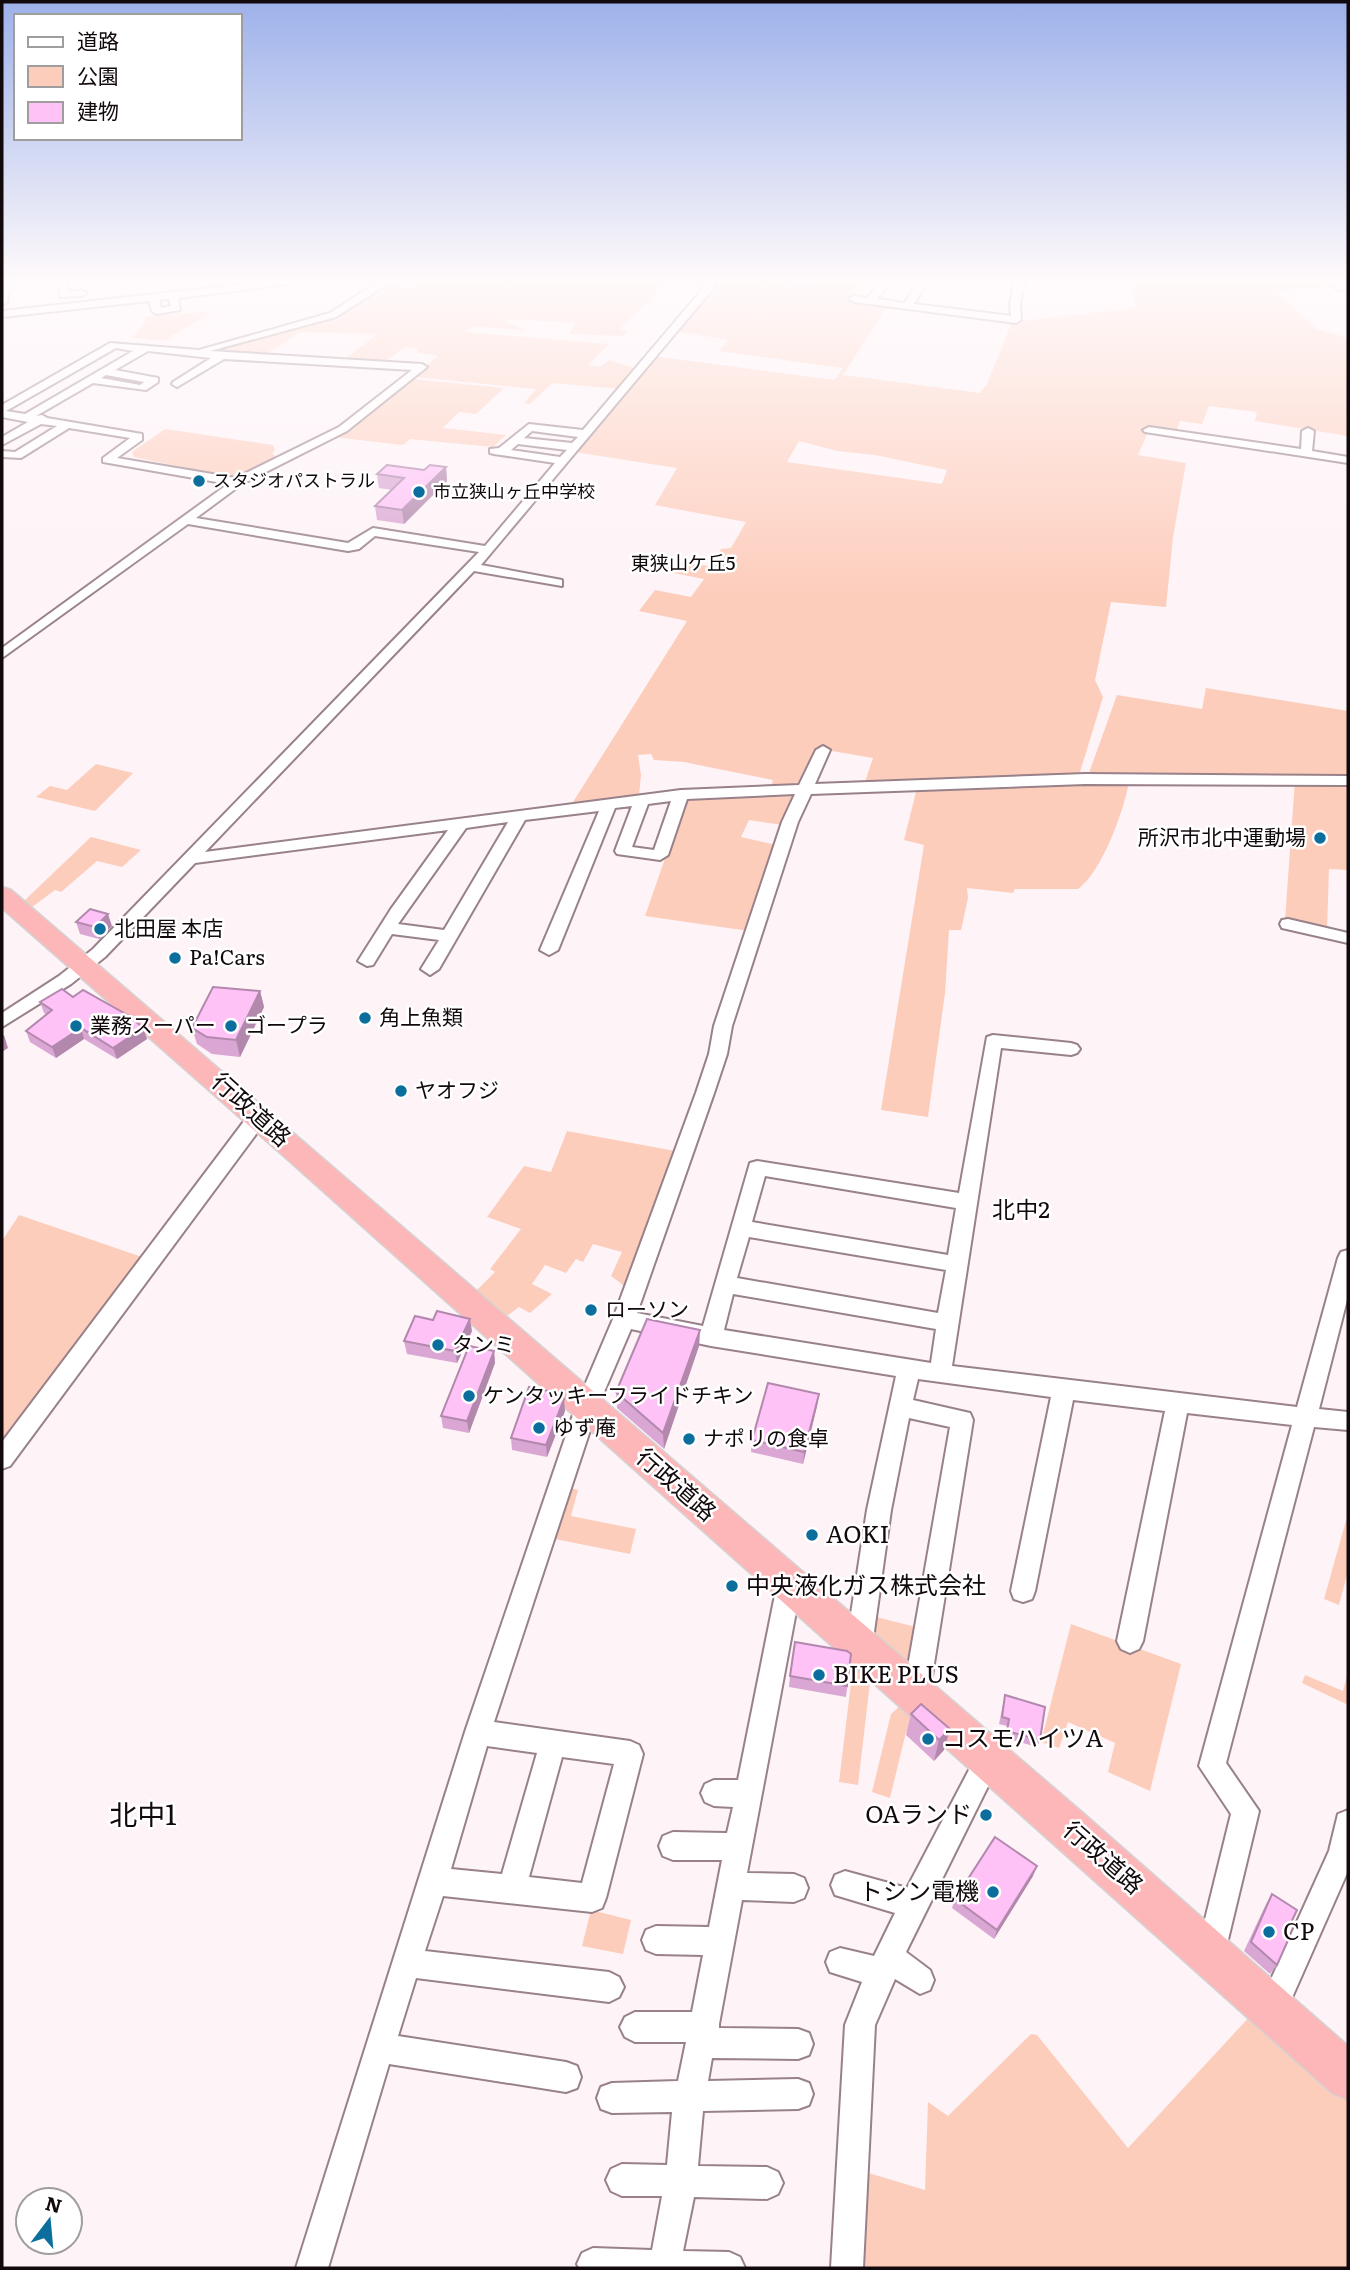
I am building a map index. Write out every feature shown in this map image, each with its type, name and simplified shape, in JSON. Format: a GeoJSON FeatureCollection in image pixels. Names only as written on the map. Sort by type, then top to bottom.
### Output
{"type":"FeatureCollection","features":[{"type":"Feature","properties":{"kind":"highway","name":"行政道路"},"geometry":{"type":"LineString","coordinates":[[2,895],[1211,1952],[1348,2077]]}},
{"type":"Feature","properties":{"kind":"street"},"geometry":{"type":"LineString","coordinates":[[2,411],[45,385]]}},
{"type":"Feature","properties":{"kind":"street"},"geometry":{"type":"LineString","coordinates":[[2,442],[84,385]]}},
{"type":"Feature","properties":{"kind":"street"},"geometry":{"type":"LineString","coordinates":[[122,385],[142,388],[147,385]]}},
{"type":"Feature","properties":{"kind":"street"},"geometry":{"type":"LineString","coordinates":[[2,654],[238,482],[343,429],[399,385]]}},
{"type":"Feature","properties":{"kind":"street"},"geometry":{"type":"LineString","coordinates":[[2,1021],[84,965],[144,909],[189,859],[488,550],[626,385]]}},
{"type":"Feature","properties":{"kind":"street"},"geometry":{"type":"LineString","coordinates":[[2,411],[139,437],[110,457],[107,460],[109,461],[238,482]]}},
{"type":"Feature","properties":{"kind":"street"},"geometry":{"type":"LineString","coordinates":[[2,454],[17,456],[70,424]]}},
{"type":"Feature","properties":{"kind":"street"},"geometry":{"type":"LineString","coordinates":[[561,461],[498,452],[529,428],[584,434]]}},
{"type":"Feature","properties":{"kind":"street"},"geometry":{"type":"LineString","coordinates":[[1149,430],[1348,460]]}},
{"type":"Feature","properties":{"kind":"street"},"geometry":{"type":"LineString","coordinates":[[1306,453],[1308,431]]}},
{"type":"Feature","properties":{"kind":"street"},"geometry":{"type":"LineString","coordinates":[[515,440],[573,447]]}},
{"type":"Feature","properties":{"kind":"street"},"geometry":{"type":"LineString","coordinates":[[185,520],[348,547],[355,546],[373,532],[488,550]]}},
{"type":"Feature","properties":{"kind":"street"},"geometry":{"type":"LineString","coordinates":[[471,567],[557,583]]}},
{"type":"Feature","properties":{"kind":"street"},"geometry":{"type":"LineString","coordinates":[[312,2268],[478,1732],[587,1406],[624,1318],[705,1093],[751,937],[790,822],[823,750]]}},
{"type":"Feature","properties":{"kind":"street"},"geometry":{"type":"LineString","coordinates":[[189,859],[681,795],[1085,779],[1348,780]]}},
{"type":"Feature","properties":{"kind":"street"},"geometry":{"type":"LineString","coordinates":[[642,800],[623,851],[660,855],[681,795]]}},
{"type":"Feature","properties":{"kind":"street"},"geometry":{"type":"LineString","coordinates":[[549,950],[609,805]]}},
{"type":"Feature","properties":{"kind":"street"},"geometry":{"type":"LineString","coordinates":[[430,970],[519,817]]}},
{"type":"Feature","properties":{"kind":"street"},"geometry":{"type":"LineString","coordinates":[[368,961],[460,825]]}},
{"type":"Feature","properties":{"kind":"street"},"geometry":{"type":"LineString","coordinates":[[1288,924],[1348,938]]}},
{"type":"Feature","properties":{"kind":"street"},"geometry":{"type":"LineString","coordinates":[[388,928],[450,936]]}},
{"type":"Feature","properties":{"kind":"street"},"geometry":{"type":"LineString","coordinates":[[940,1373],[993,1041],[1071,1049]]}},
{"type":"Feature","properties":{"kind":"street"},"geometry":{"type":"LineString","coordinates":[[2,1459],[258,1117]]}},
{"type":"Feature","properties":{"kind":"street"},"geometry":{"type":"LineString","coordinates":[[711,1337],[757,1168],[966,1202]]}},
{"type":"Feature","properties":{"kind":"street"},"geometry":{"type":"LineString","coordinates":[[742,1228],[956,1264]]}},
{"type":"Feature","properties":{"kind":"street"},"geometry":{"type":"LineString","coordinates":[[1211,1952],[1245,1811],[1212,1766],[1348,1258]]}},
{"type":"Feature","properties":{"kind":"street"},"geometry":{"type":"LineString","coordinates":[[725,1284],[947,1324]]}},
{"type":"Feature","properties":{"kind":"street"},"geometry":{"type":"LineString","coordinates":[[624,1318],[711,1337],[940,1373],[1348,1422]]}},
{"type":"Feature","properties":{"kind":"street"},"geometry":{"type":"LineString","coordinates":[[859,1646],[879,1510],[909,1368]]}},
{"type":"Feature","properties":{"kind":"street"},"geometry":{"type":"LineString","coordinates":[[1023,1591],[1064,1388]]}},
{"type":"Feature","properties":{"kind":"street"},"geometry":{"type":"LineString","coordinates":[[1130,1641],[1178,1402]]}},
{"type":"Feature","properties":{"kind":"street"},"geometry":{"type":"LineString","coordinates":[[900,1407],[962,1420],[916,1695]]}},
{"type":"Feature","properties":{"kind":"street"},"geometry":{"type":"LineString","coordinates":[[664,2267],[681,2181],[691,2096],[789,1585]]}},
{"type":"Feature","properties":{"kind":"street"},"geometry":{"type":"LineString","coordinates":[[434,1881],[592,1898],[630,1754],[478,1732]]}},
{"type":"Feature","properties":{"kind":"street"},"geometry":{"type":"LineString","coordinates":[[512,1890],[554,1743]]}},
{"type":"Feature","properties":{"kind":"street"},"geometry":{"type":"LineString","coordinates":[[848,2268],[860,2025],[869,1999],[943,1844],[989,1758]]}},
{"type":"Feature","properties":{"kind":"street"},"geometry":{"type":"LineString","coordinates":[[714,1793],[750,1794]]}},
{"type":"Feature","properties":{"kind":"street"},"geometry":{"type":"LineString","coordinates":[[1273,2008],[1342,1853],[1348,1824]]}},
{"type":"Feature","properties":{"kind":"street"},"geometry":{"type":"LineString","coordinates":[[673,1846],[740,1847]]}},
{"type":"Feature","properties":{"kind":"street"},"geometry":{"type":"LineString","coordinates":[[845,1885],[916,1904]]}},
{"type":"Feature","properties":{"kind":"street"},"geometry":{"type":"LineString","coordinates":[[733,1886],[794,1888]]}},
{"type":"Feature","properties":{"kind":"street"},"geometry":{"type":"LineString","coordinates":[[656,1940],[722,1941]]}},
{"type":"Feature","properties":{"kind":"street"},"geometry":{"type":"LineString","coordinates":[[840,1962],[887,1966],[920,1980]]}},
{"type":"Feature","properties":{"kind":"street"},"geometry":{"type":"LineString","coordinates":[[408,1963],[609,1987]]}},
{"type":"Feature","properties":{"kind":"street"},"geometry":{"type":"LineString","coordinates":[[635,2027],[798,2044]]}},
{"type":"Feature","properties":{"kind":"street"},"geometry":{"type":"LineString","coordinates":[[379,2048],[566,2077]]}},
{"type":"Feature","properties":{"kind":"street"},"geometry":{"type":"LineString","coordinates":[[612,2098],[798,2094]]}},
{"type":"Feature","properties":{"kind":"street"},"geometry":{"type":"LineString","coordinates":[[622,2180],[767,2183]]}},
{"type":"Feature","properties":{"kind":"street"},"geometry":{"type":"LineString","coordinates":[[593,2264],[729,2268]]}},
{"type":"Feature","properties":{"kind":"green space"},"geometry":{"type":"Polygon","coordinates":[[[403,385],[472,385],[504,388],[476,414],[459,412],[443,428],[506,435],[493,447],[410,439],[403,445],[333,437],[403,385]]]}},
{"type":"Feature","properties":{"kind":"green space"},"geometry":{"type":"Polygon","coordinates":[[[495,385],[550,385],[530,404],[524,403],[536,389],[495,385]]]}},
{"type":"Feature","properties":{"kind":"green space"},"geometry":{"type":"Polygon","coordinates":[[[574,385],[623,385],[620,389],[574,385]]]}},
{"type":"Feature","properties":{"kind":"green space"},"geometry":{"type":"Polygon","coordinates":[[[629,385],[919,385],[980,393],[986,385],[1348,385],[1348,436],[1255,421],[1257,412],[1209,406],[1202,424],[1180,421],[1176,433],[1149,430],[1138,455],[1186,463],[1173,537],[1166,607],[1111,602],[1095,680],[1103,697],[1080,772],[1074,777],[865,782],[873,758],[820,749],[802,785],[771,786],[773,780],[684,762],[654,760],[651,754],[638,755],[641,775],[639,795],[574,806],[573,802],[687,621],[639,611],[655,590],[691,597],[704,579],[663,571],[669,560],[714,567],[721,549],[731,548],[746,522],[655,505],[677,468],[574,452],[629,385]],[[799,441],[787,462],[942,484],[947,470],[875,455],[837,451],[799,441]]]}},
{"type":"Feature","properties":{"kind":"green space"},"geometry":{"type":"Polygon","coordinates":[[[165,429],[273,445],[275,450],[272,453],[276,457],[234,478],[134,457],[132,452],[165,429]]]}},
{"type":"Feature","properties":{"kind":"green space"},"geometry":{"type":"Polygon","coordinates":[[[1206,688],[1348,711],[1348,777],[1280,774],[1097,776],[1089,773],[1117,695],[1202,709],[1206,688]]]}},
{"type":"Feature","properties":{"kind":"green space"},"geometry":{"type":"Polygon","coordinates":[[[96,764],[133,773],[95,811],[36,797],[50,786],[67,790],[96,764]]]}},
{"type":"Feature","properties":{"kind":"green space","name":"所沢市北中運動場"},"geometry":{"type":"Polygon","coordinates":[[[1295,780],[1348,782],[1348,870],[1329,869],[1327,930],[1285,920],[1295,780]]]}},
{"type":"Feature","properties":{"kind":"green space"},"geometry":{"type":"Polygon","coordinates":[[[1129,782],[1117,824],[1103,855],[1087,881],[1078,889],[1015,889],[1013,893],[967,888],[968,898],[961,930],[949,930],[945,993],[928,1117],[881,1110],[924,845],[904,840],[917,788],[1129,782]]]}},
{"type":"Feature","properties":{"kind":"green space"},"geometry":{"type":"Polygon","coordinates":[[[792,791],[797,795],[783,825],[749,820],[741,837],[776,845],[749,931],[645,916],[686,798],[792,791]]]}},
{"type":"Feature","properties":{"kind":"green space"},"geometry":{"type":"Polygon","coordinates":[[[91,837],[141,850],[122,867],[97,861],[61,892],[55,890],[32,907],[24,901],[91,837]]]}},
{"type":"Feature","properties":{"kind":"green space"},"geometry":{"type":"Polygon","coordinates":[[[567,1131],[675,1151],[627,1288],[611,1276],[622,1252],[593,1244],[583,1262],[576,1259],[566,1273],[545,1265],[532,1284],[552,1294],[530,1313],[519,1307],[503,1319],[473,1294],[495,1272],[490,1269],[521,1229],[487,1217],[524,1166],[551,1172],[567,1131]]]}},
{"type":"Feature","properties":{"kind":"green space"},"geometry":{"type":"Polygon","coordinates":[[[19,1215],[145,1258],[2,1448],[2,1241],[19,1215]]]}},
{"type":"Feature","properties":{"kind":"green space"},"geometry":{"type":"Polygon","coordinates":[[[571,1488],[578,1490],[571,1516],[636,1529],[630,1554],[555,1539],[571,1488]]]}},
{"type":"Feature","properties":{"kind":"green space"},"geometry":{"type":"Polygon","coordinates":[[[1347,1517],[1348,1571],[1339,1605],[1324,1599],[1347,1517]]]}},
{"type":"Feature","properties":{"kind":"green space"},"geometry":{"type":"Polygon","coordinates":[[[876,1617],[920,1628],[913,1661],[901,1663],[873,1633],[876,1617]]]}},
{"type":"Feature","properties":{"kind":"green space"},"geometry":{"type":"Polygon","coordinates":[[[1071,1624],[1181,1664],[1150,1791],[1108,1772],[1115,1743],[1068,1722],[1059,1748],[1041,1742],[1071,1624]]]}},
{"type":"Feature","properties":{"kind":"green space"},"geometry":{"type":"Polygon","coordinates":[[[854,1658],[875,1676],[870,1682],[858,1785],[839,1782],[854,1658]]]}},
{"type":"Feature","properties":{"kind":"green space"},"geometry":{"type":"Polygon","coordinates":[[[1348,1672],[1348,1705],[1302,1683],[1305,1675],[1343,1691],[1348,1672]]]}},
{"type":"Feature","properties":{"kind":"green space"},"geometry":{"type":"Polygon","coordinates":[[[904,1702],[921,1718],[906,1732],[890,1798],[872,1792],[891,1714],[904,1702]]]}},
{"type":"Feature","properties":{"kind":"green space"},"geometry":{"type":"Polygon","coordinates":[[[591,1910],[631,1920],[623,1954],[582,1946],[591,1910]]]}},
{"type":"Feature","properties":{"kind":"green space"},"geometry":{"type":"Polygon","coordinates":[[[1253,2013],[1348,2102],[1348,2268],[858,2268],[862,2171],[925,2190],[928,2102],[948,2116],[1031,2034],[1037,2035],[1128,2148],[1253,2013]]]}},
{"type":"Feature","properties":{"kind":"building"},"geometry":{"type":"Polygon","coordinates":[[[387,465],[424,470],[430,465],[446,467],[402,510],[375,506],[404,478],[377,474],[387,465]]]}},
{"type":"Feature","properties":{"kind":"building"},"geometry":{"type":"Polygon","coordinates":[[[90,909],[108,914],[95,927],[76,922],[90,909]]]}},
{"type":"Feature","properties":{"kind":"building"},"geometry":{"type":"Polygon","coordinates":[[[213,987],[260,991],[236,1040],[207,1037],[192,1028],[213,987]]]}},
{"type":"Feature","properties":{"kind":"building"},"geometry":{"type":"Polygon","coordinates":[[[62,989],[73,997],[83,990],[131,1017],[143,1028],[113,1048],[81,1028],[52,1047],[26,1031],[52,1010],[40,1002],[62,989]]]}},
{"type":"Feature","properties":{"kind":"building"},"geometry":{"type":"Polygon","coordinates":[[[437,1311],[470,1319],[455,1351],[404,1341],[415,1316],[433,1320],[437,1311]]]}},
{"type":"Feature","properties":{"kind":"building"},"geometry":{"type":"Polygon","coordinates":[[[647,1319],[700,1330],[663,1433],[616,1392],[647,1319]]]}},
{"type":"Feature","properties":{"kind":"building","name":"ケンタッキーフライドチキン"},"geometry":{"type":"Polygon","coordinates":[[[469,1346],[494,1351],[467,1421],[441,1416],[469,1346]]]}},
{"type":"Feature","properties":{"kind":"building"},"geometry":{"type":"Polygon","coordinates":[[[768,1383],[819,1394],[804,1452],[752,1440],[768,1383]]]}},
{"type":"Feature","properties":{"kind":"building","name":"ゆず庵"},"geometry":{"type":"Polygon","coordinates":[[[529,1387],[557,1393],[564,1399],[546,1445],[511,1438],[529,1387]]]}},
{"type":"Feature","properties":{"kind":"building","name":"BIKE PLUS"},"geometry":{"type":"Polygon","coordinates":[[[795,1642],[851,1654],[847,1686],[790,1676],[795,1642]]]}},
{"type":"Feature","properties":{"kind":"building"},"geometry":{"type":"Polygon","coordinates":[[[1005,1695],[1045,1707],[1040,1740],[1007,1731],[1009,1719],[1002,1717],[1005,1695]]]}},
{"type":"Feature","properties":{"kind":"building"},"geometry":{"type":"Polygon","coordinates":[[[921,1704],[950,1729],[939,1740],[911,1714],[921,1704]]]}},
{"type":"Feature","properties":{"kind":"building","name":"トシン電機"},"geometry":{"type":"Polygon","coordinates":[[[995,1837],[1037,1866],[997,1930],[955,1899],[995,1837]]]}},
{"type":"Feature","properties":{"kind":"building"},"geometry":{"type":"Polygon","coordinates":[[[1272,1894],[1297,1910],[1285,1935],[1289,1938],[1277,1965],[1251,1942],[1272,1894]]]}},
{"type":"Feature","properties":{"kind":"place","name":"スタジオパストラル"},"geometry":{"type":"Point","coordinates":[199,481]}},
{"type":"Feature","properties":{"kind":"place","name":"市立狭山ヶ丘中学校"},"geometry":{"type":"Point","coordinates":[419,492]}},
{"type":"Feature","properties":{"kind":"place","name":"所沢市北中運動場"},"geometry":{"type":"Point","coordinates":[1320,838]}},
{"type":"Feature","properties":{"kind":"place","name":"北田屋 本店"},"geometry":{"type":"Point","coordinates":[100,929]}},
{"type":"Feature","properties":{"kind":"place","name":"Pa!Cars"},"geometry":{"type":"Point","coordinates":[175,958]}},
{"type":"Feature","properties":{"kind":"place","name":"角上魚類"},"geometry":{"type":"Point","coordinates":[365,1018]}},
{"type":"Feature","properties":{"kind":"place","name":"業務スーパー"},"geometry":{"type":"Point","coordinates":[76,1026]}},
{"type":"Feature","properties":{"kind":"place","name":"ゴープラ"},"geometry":{"type":"Point","coordinates":[231,1026]}},
{"type":"Feature","properties":{"kind":"place","name":"ヤオフジ"},"geometry":{"type":"Point","coordinates":[401,1091]}},
{"type":"Feature","properties":{"kind":"place","name":"ローソン"},"geometry":{"type":"Point","coordinates":[591,1310]}},
{"type":"Feature","properties":{"kind":"place","name":"タンミ"},"geometry":{"type":"Point","coordinates":[438,1345]}},
{"type":"Feature","properties":{"kind":"place","name":"ケンタッキーフライドチキン"},"geometry":{"type":"Point","coordinates":[469,1396]}},
{"type":"Feature","properties":{"kind":"place","name":"ゆず庵"},"geometry":{"type":"Point","coordinates":[539,1428]}},
{"type":"Feature","properties":{"kind":"place","name":"ナポリの食卓"},"geometry":{"type":"Point","coordinates":[689,1439]}},
{"type":"Feature","properties":{"kind":"place","name":"AOKI"},"geometry":{"type":"Point","coordinates":[812,1535]}},
{"type":"Feature","properties":{"kind":"place","name":"中央液化ガス株式会社"},"geometry":{"type":"Point","coordinates":[732,1586]}},
{"type":"Feature","properties":{"kind":"place","name":"BIKE PLUS"},"geometry":{"type":"Point","coordinates":[819,1675]}},
{"type":"Feature","properties":{"kind":"place","name":"コスモハイツA"},"geometry":{"type":"Point","coordinates":[928,1739]}},
{"type":"Feature","properties":{"kind":"place","name":"OAランド"},"geometry":{"type":"Point","coordinates":[986,1815]}},
{"type":"Feature","properties":{"kind":"place","name":"トシン電機"},"geometry":{"type":"Point","coordinates":[993,1892]}},
{"type":"Feature","properties":{"kind":"place","name":"CP"},"geometry":{"type":"Point","coordinates":[1269,1932]}},
{"type":"Feature","properties":{"kind":"district","name":"東狭山ケ丘5"},"geometry":{"type":"Point","coordinates":[683,563]}},
{"type":"Feature","properties":{"kind":"district","name":"北中2"},"geometry":{"type":"Point","coordinates":[1021,1210]}},
{"type":"Feature","properties":{"kind":"district","name":"北中1"},"geometry":{"type":"Point","coordinates":[143,1815]}}]}
